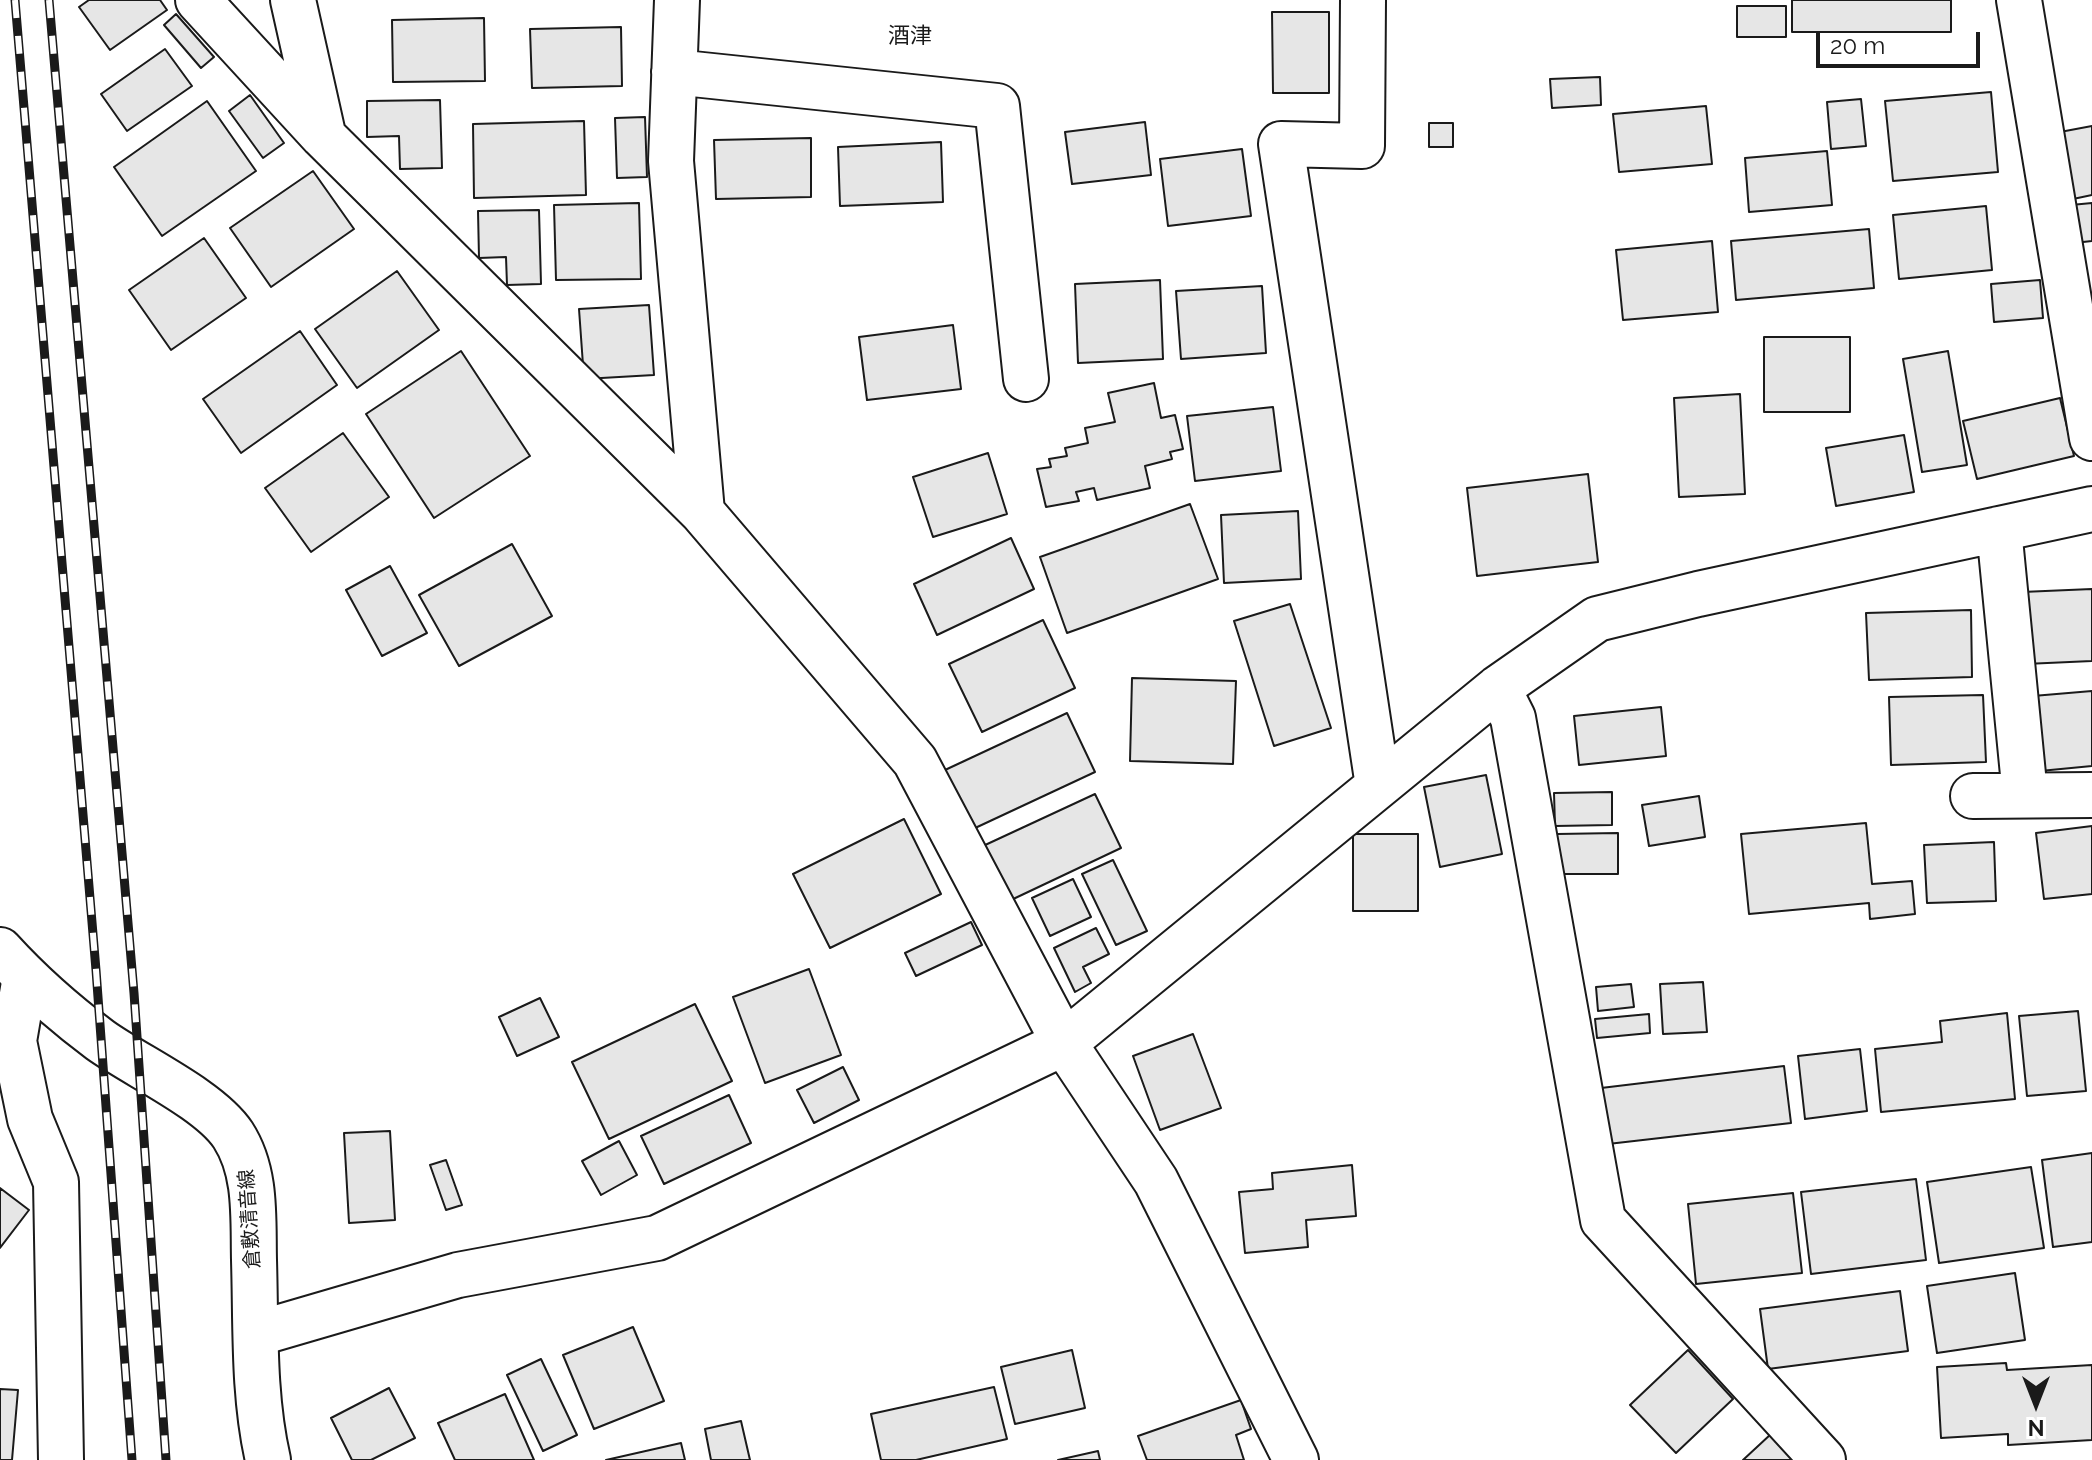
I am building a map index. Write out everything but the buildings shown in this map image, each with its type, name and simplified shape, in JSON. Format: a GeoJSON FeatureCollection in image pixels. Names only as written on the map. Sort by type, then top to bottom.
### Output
{"type":"FeatureCollection","features":[{"type":"Feature","properties":{"kind":"street"},"geometry":{"type":"LineString","coordinates":[[198,0],[323,136],[702,512],[915,761],[1064,1043],[1156,1181],[1296,1460]]}},
{"type":"Feature","properties":{"kind":"street"},"geometry":{"type":"LineString","coordinates":[[293,0],[323,136]]}},
{"type":"Feature","properties":{"kind":"street"},"geometry":{"type":"LineString","coordinates":[[677,0],[671,161],[702,512]]}},
{"type":"Feature","properties":{"kind":"street"},"geometry":{"type":"LineString","coordinates":[[1363,0],[1362,146],[1281,144],[1378,786]]}},
{"type":"Feature","properties":{"kind":"street"},"geometry":{"type":"LineString","coordinates":[[2019,0],[2092,438]]}},
{"type":"Feature","properties":{"kind":"street"},"geometry":{"type":"LineString","coordinates":[[674,72],[997,106],[1026,379]]}},
{"type":"Feature","properties":{"kind":"street"},"geometry":{"type":"LineString","coordinates":[[256,1334],[458,1275],[657,1238],[1064,1043],[1498,688],[1597,619],[1698,594],[2092,509]]}},
{"type":"Feature","properties":{"kind":"street"},"geometry":{"type":"LineString","coordinates":[[1999,529],[2025,795]]}},
{"type":"Feature","properties":{"kind":"street"},"geometry":{"type":"LineString","coordinates":[[1498,688],[1513,718],[1603,1220],[1823,1460]]}},
{"type":"Feature","properties":{"kind":"street"},"geometry":{"type":"LineString","coordinates":[[1973,796],[2092,795]]}},
{"type":"Feature","properties":{"kind":"street"},"geometry":{"type":"LineString","coordinates":[[12,964],[15,1123],[56,1182],[61,1460]]}},
{"type":"Feature","properties":{"kind":"street","name":"倉敷清音線"},"geometry":{"type":"LineString","coordinates":[[12,964],[101,1041],[204,1107],[232,1133],[249,1166],[259,1423],[268,1460]]}},
{"type":"Feature","properties":{"kind":"railway"},"geometry":{"type":"LineString","coordinates":[[15,0],[96,970],[132,1460]]}},
{"type":"Feature","properties":{"kind":"railway"},"geometry":{"type":"LineString","coordinates":[[49,0],[134,993],[166,1460]]}},
{"type":"Feature","properties":{"kind":"district","name":"酒津"},"geometry":{"type":"Point","coordinates":[910,36]}}]}
